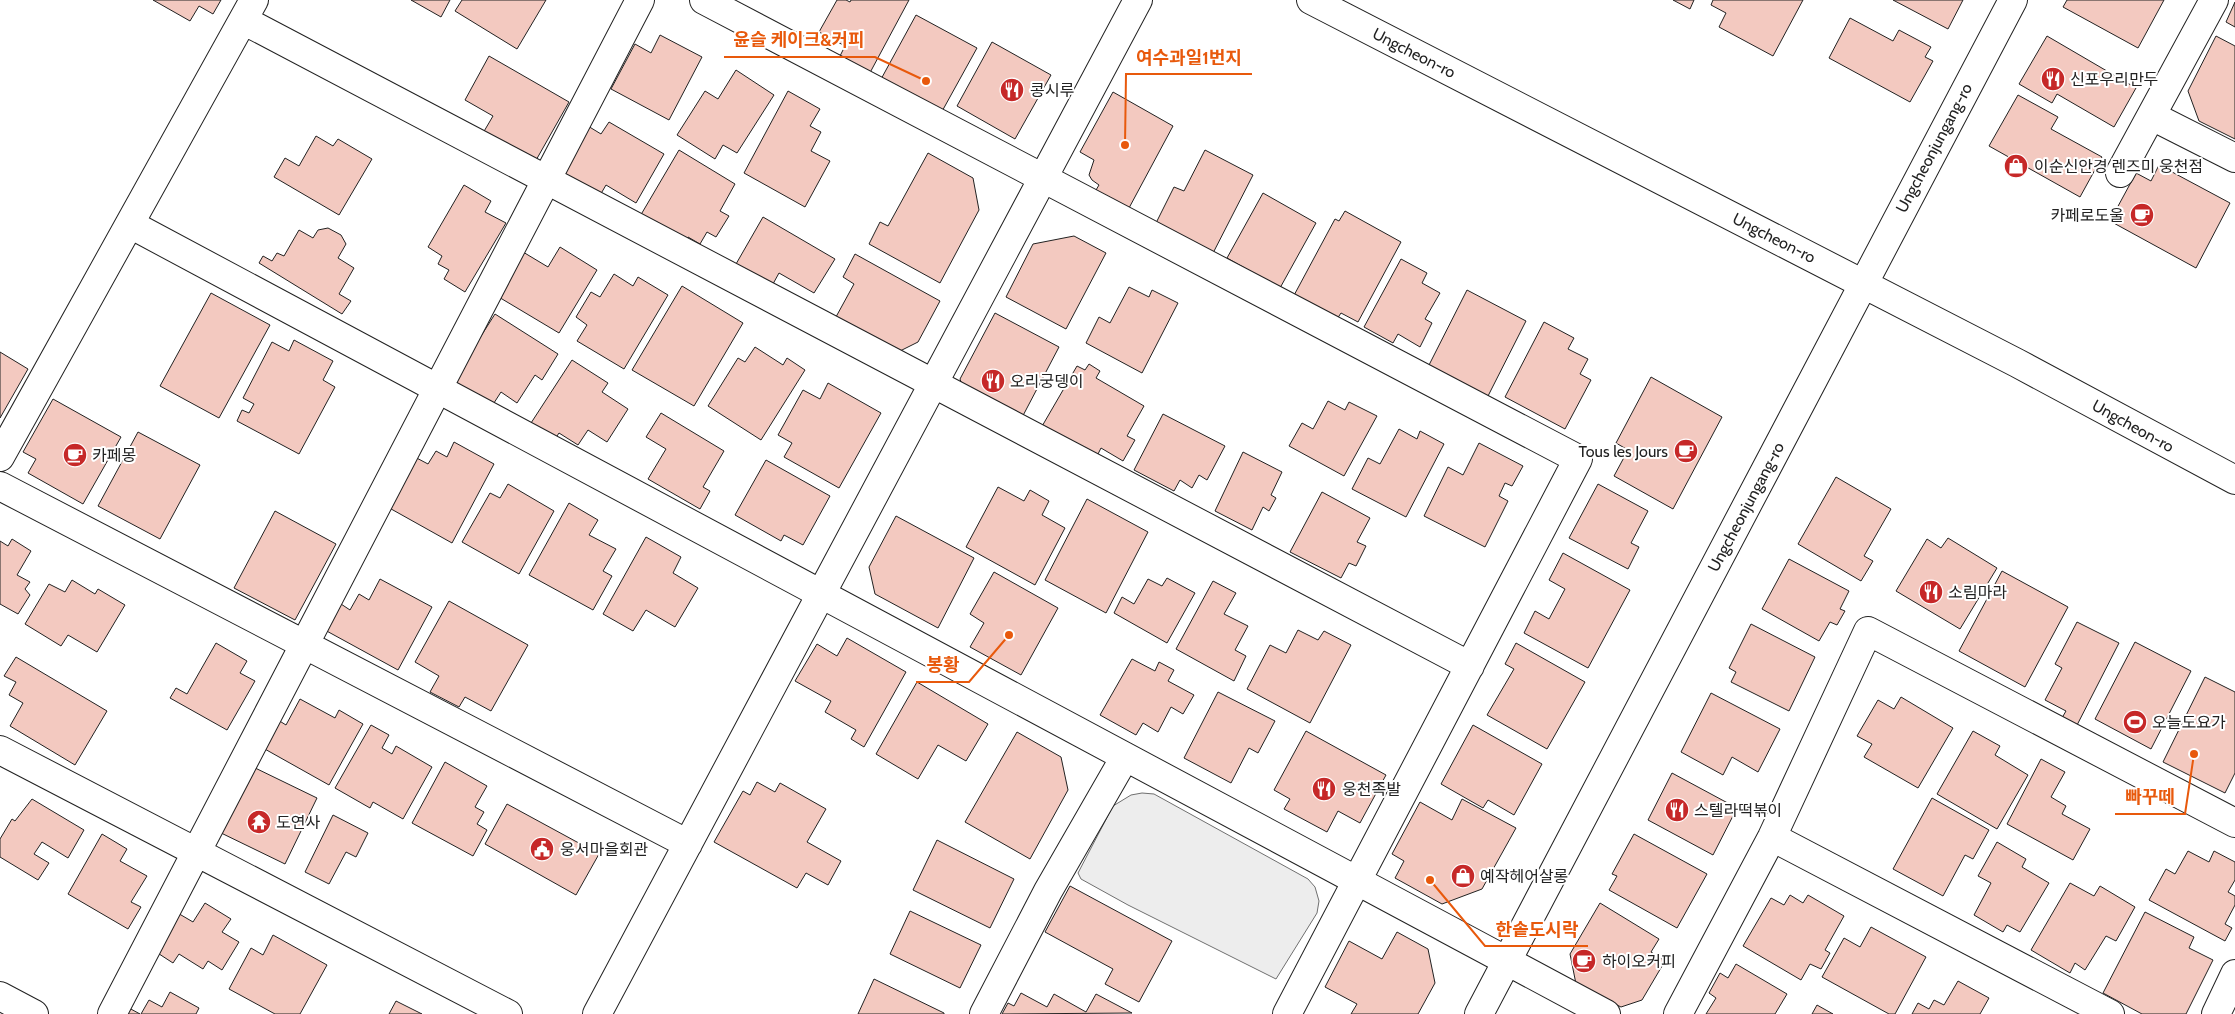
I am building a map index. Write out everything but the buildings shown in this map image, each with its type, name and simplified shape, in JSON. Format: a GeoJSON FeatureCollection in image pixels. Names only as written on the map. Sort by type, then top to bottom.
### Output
{"type":"FeatureCollection","features":[{"type":"Feature","properties":{"kind":"street"},"geometry":{"type":"LineString","coordinates":[[112,1014],[640,0]]}},
{"type":"Feature","properties":{"kind":"street"},"geometry":{"type":"LineString","coordinates":[[704,0],[1578,458],[1287,1014]]}},
{"type":"Feature","properties":{"kind":"street"},"geometry":{"type":"LineString","coordinates":[[597,1014],[1138,0]]}},
{"type":"Feature","properties":{"kind":"street","name":"Ungcheon-ro"},"geometry":{"type":"LineString","coordinates":[[1311,0],[2009,358],[2235,480]]}},
{"type":"Feature","properties":{"kind":"street","name":"Ungcheonjungang-ro"},"geometry":{"type":"LineString","coordinates":[[1479,1014],[2013,0]]}},
{"type":"Feature","properties":{"kind":"street"},"geometry":{"type":"LineString","coordinates":[[2120,173],[2214,0]]}},
{"type":"Feature","properties":{"kind":"street"},"geometry":{"type":"LineString","coordinates":[[0,457],[248,10],[546,180],[1470,666]]}},
{"type":"Feature","properties":{"kind":"street"},"geometry":{"type":"LineString","coordinates":[[2152,116],[2235,158]]}},
{"type":"Feature","properties":{"kind":"street"},"geometry":{"type":"LineString","coordinates":[[130,224],[1356,882],[1606,1014]]}},
{"type":"Feature","properties":{"kind":"street"},"geometry":{"type":"LineString","coordinates":[[0,486],[688,844]]}},
{"type":"Feature","properties":{"kind":"street"},"geometry":{"type":"LineString","coordinates":[[1678,1014],[1772,837],[1868,631],[2235,823]]}},
{"type":"Feature","properties":{"kind":"street"},"geometry":{"type":"LineString","coordinates":[[0,750],[508,1014]]}},
{"type":"Feature","properties":{"kind":"street"},"geometry":{"type":"LineString","coordinates":[[984,1014],[1048,890],[1125,757]]}},
{"type":"Feature","properties":{"kind":"street"},"geometry":{"type":"LineString","coordinates":[[1772,837],[2110,1014]]}},
{"type":"Feature","properties":{"kind":"street"},"geometry":{"type":"LineString","coordinates":[[2216,1014],[2235,974]]}},
{"type":"Feature","properties":{"kind":"street"},"geometry":{"type":"LineString","coordinates":[[0,996],[34,1014]]}},
{"type":"Feature","properties":{"kind":"shaded area"},"geometry":{"type":"Polygon","coordinates":[[[1142,793],[1154,794],[1308,879],[1315,887],[1319,901],[1317,913],[1276,979],[1128,905],[1081,879],[1078,873],[1113,806],[1131,795],[1142,793]]]}},
{"type":"Feature","properties":{"kind":"place","name":"신포우리만두"},"geometry":{"type":"Point","coordinates":[2053,79]}},
{"type":"Feature","properties":{"kind":"place","name":"윤슬 케이크&커피"},"geometry":{"type":"Point","coordinates":[926,81]}},
{"type":"Feature","properties":{"kind":"place","name":"콩시루"},"geometry":{"type":"Point","coordinates":[1012,90]}},
{"type":"Feature","properties":{"kind":"place","name":"여수과일1번지"},"geometry":{"type":"Point","coordinates":[1125,145]}},
{"type":"Feature","properties":{"kind":"place","name":"이순신안경 렌즈미 웅천점"},"geometry":{"type":"Point","coordinates":[2016,166]}},
{"type":"Feature","properties":{"kind":"place","name":"카페로도울"},"geometry":{"type":"Point","coordinates":[2142,215]}},
{"type":"Feature","properties":{"kind":"place","name":"오리궁뎅이"},"geometry":{"type":"Point","coordinates":[993,381]}},
{"type":"Feature","properties":{"kind":"place","name":"Tous les Jours"},"geometry":{"type":"Point","coordinates":[1686,451]}},
{"type":"Feature","properties":{"kind":"place","name":"카페몽"},"geometry":{"type":"Point","coordinates":[75,455]}},
{"type":"Feature","properties":{"kind":"place","name":"소림마라"},"geometry":{"type":"Point","coordinates":[1931,592]}},
{"type":"Feature","properties":{"kind":"place","name":"봉황"},"geometry":{"type":"Point","coordinates":[1009,635]}},
{"type":"Feature","properties":{"kind":"place","name":"오늘도요가"},"geometry":{"type":"Point","coordinates":[2135,722]}},
{"type":"Feature","properties":{"kind":"place","name":"빠꾸떼"},"geometry":{"type":"Point","coordinates":[2194,754]}},
{"type":"Feature","properties":{"kind":"place","name":"웅천족발"},"geometry":{"type":"Point","coordinates":[1324,789]}},
{"type":"Feature","properties":{"kind":"place","name":"스텔라떡볶이"},"geometry":{"type":"Point","coordinates":[1677,810]}},
{"type":"Feature","properties":{"kind":"place","name":"도연사"},"geometry":{"type":"Point","coordinates":[259,822]}},
{"type":"Feature","properties":{"kind":"place","name":"웅서마을회관"},"geometry":{"type":"Point","coordinates":[542,849]}},
{"type":"Feature","properties":{"kind":"place","name":"예작헤어살롱"},"geometry":{"type":"Point","coordinates":[1463,876]}},
{"type":"Feature","properties":{"kind":"place","name":"한솥도시락"},"geometry":{"type":"Point","coordinates":[1430,880]}},
{"type":"Feature","properties":{"kind":"place","name":"하이오커피"},"geometry":{"type":"Point","coordinates":[1584,961]}}]}
